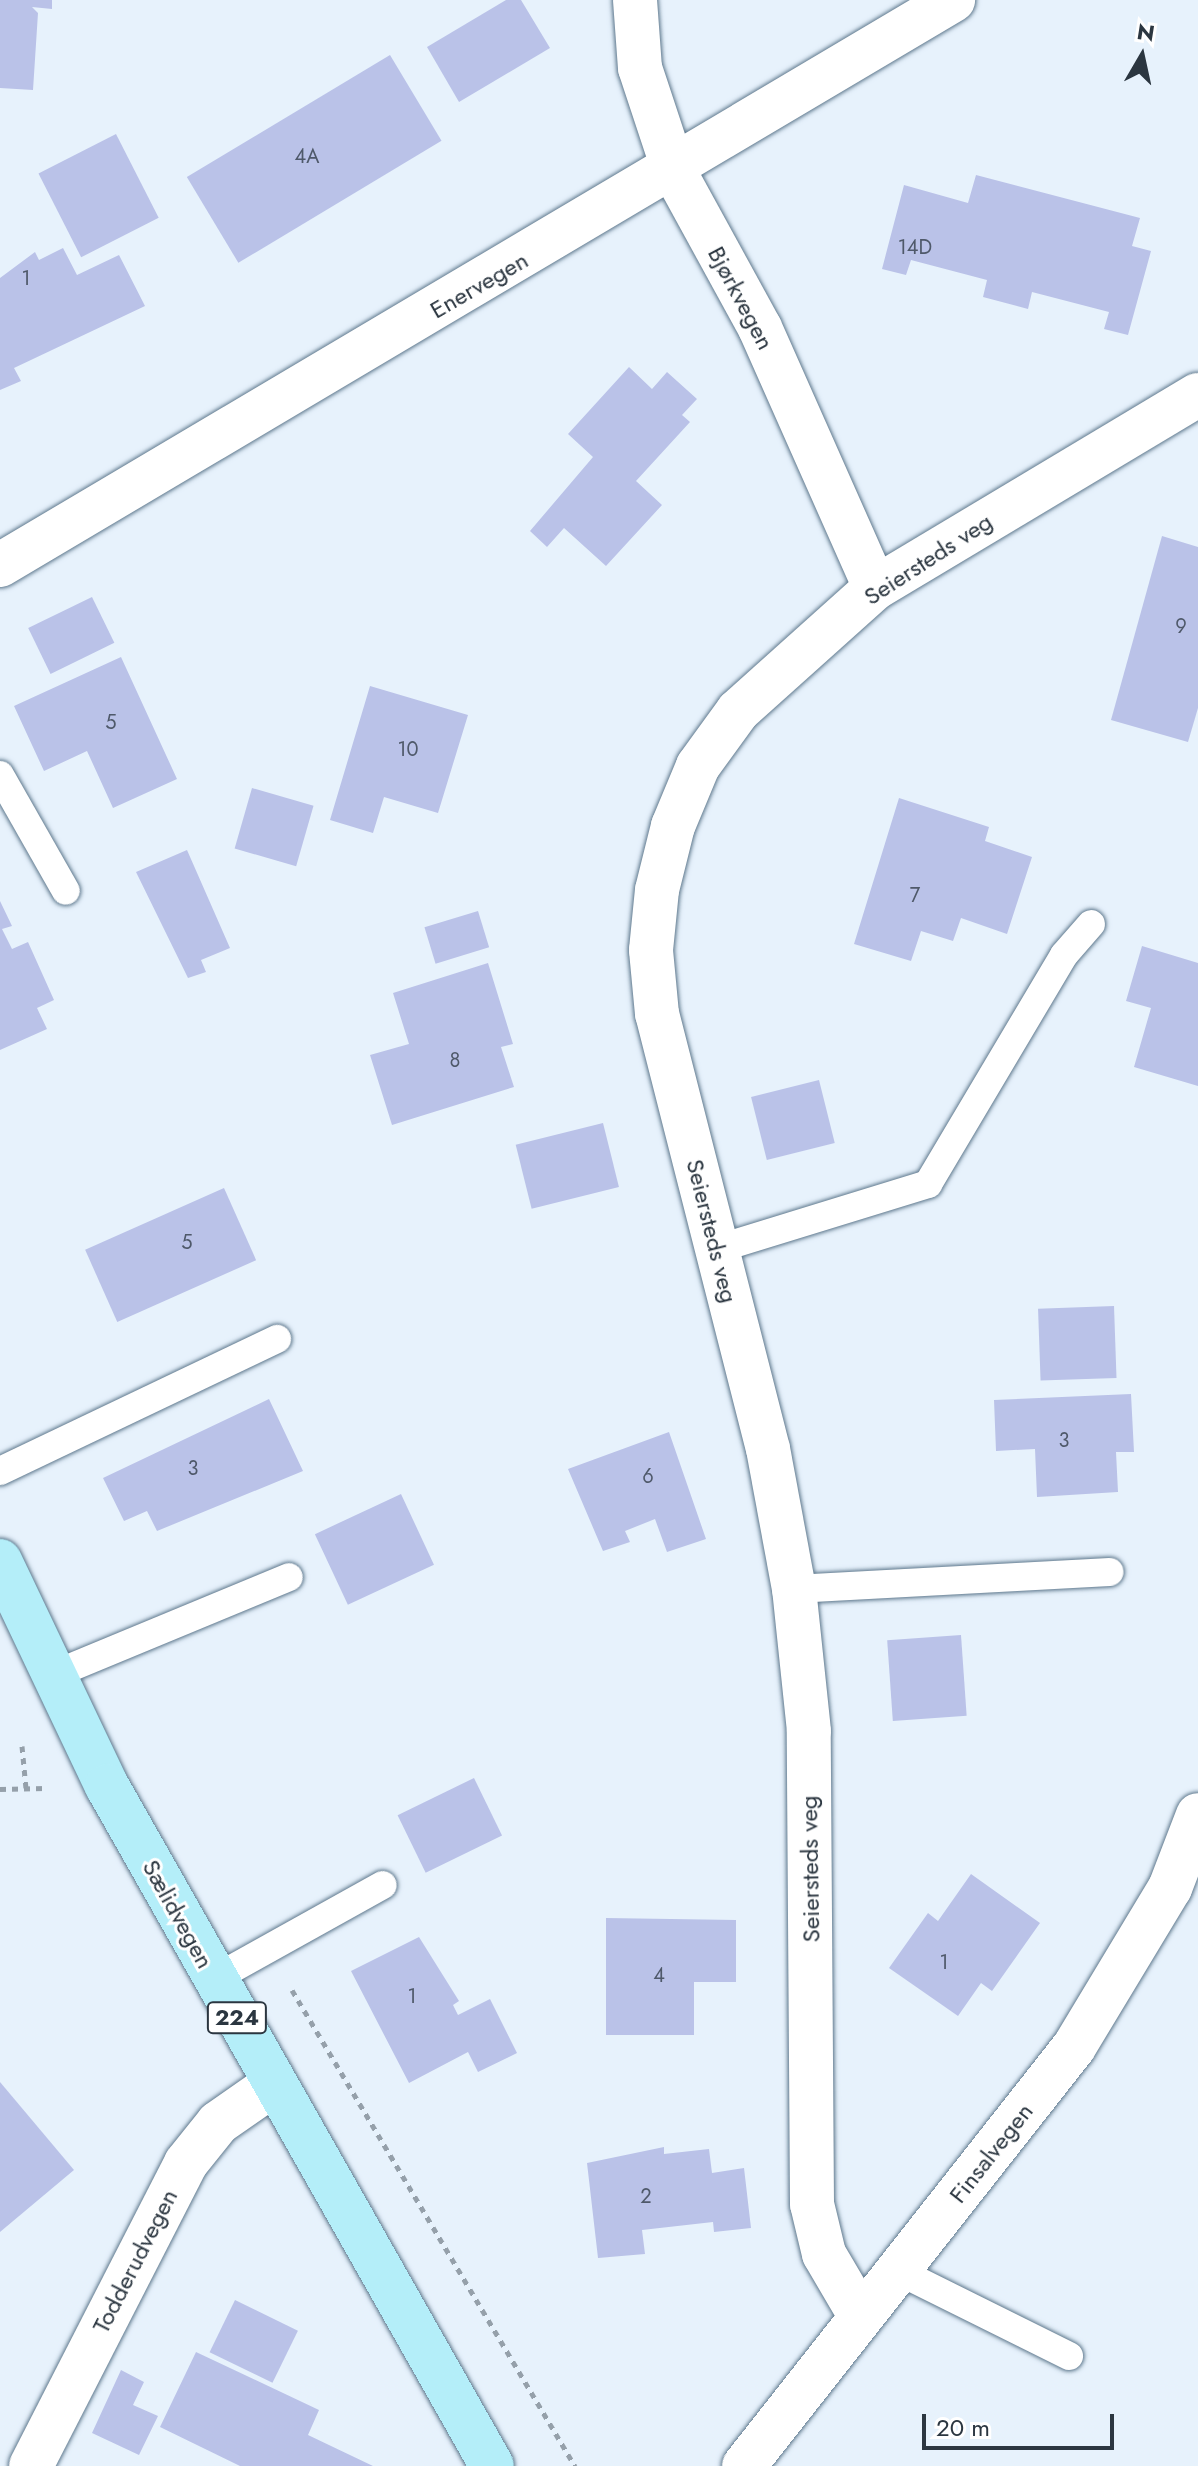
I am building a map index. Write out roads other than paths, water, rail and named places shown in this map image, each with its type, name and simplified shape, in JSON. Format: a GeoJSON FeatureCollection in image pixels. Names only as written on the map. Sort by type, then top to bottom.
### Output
{"type":"FeatureCollection","features":[{"type":"Feature","properties":{"kind":"main road","name":"Sælidvegen"},"geometry":{"type":"LineString","coordinates":[[0,1561],[107,1786],[492,2466]]}},
{"type":"Feature","properties":{"kind":"street","name":"Bjørkvegen"},"geometry":{"type":"LineString","coordinates":[[635,0],[640,68],[674,171],[760,328],[875,588]]}},
{"type":"Feature","properties":{"kind":"street","name":"Enervegen"},"geometry":{"type":"LineString","coordinates":[[0,565],[674,171],[953,0]]}},
{"type":"Feature","properties":{"kind":"street","name":"Seiersteds veg"},"geometry":{"type":"LineString","coordinates":[[861,2317],[824,2254],[812,2204],[809,1731],[794,1589],[717,1249],[657,1014],[651,950],[657,890],[698,766],[738,711],[875,588],[1198,395]]}},
{"type":"Feature","properties":{"kind":"street","name":"Finsalvegen"},"geometry":{"type":"LineString","coordinates":[[744,2466],[1089,2024],[1170,1888],[1198,1815]]}},
{"type":"Feature","properties":{"kind":"street","name":"Todderudvegen"},"geometry":{"type":"LineString","coordinates":[[31,2466],[186,2163],[218,2123],[274,2084]]}},
{"type":"Feature","properties":{"kind":"lane"},"geometry":{"type":"LineString","coordinates":[[0,775],[66,891]]}},
{"type":"Feature","properties":{"kind":"lane"},"geometry":{"type":"LineString","coordinates":[[717,1249],[928,1184],[1064,955],[1091,924]]}},
{"type":"Feature","properties":{"kind":"lane"},"geometry":{"type":"LineString","coordinates":[[0,1471],[277,1339]]}},
{"type":"Feature","properties":{"kind":"lane"},"geometry":{"type":"LineString","coordinates":[[794,1589],[1110,1572]]}},
{"type":"Feature","properties":{"kind":"lane"},"geometry":{"type":"LineString","coordinates":[[55,1674],[289,1577]]}},
{"type":"Feature","properties":{"kind":"lane"},"geometry":{"type":"LineString","coordinates":[[214,1979],[383,1885]]}},
{"type":"Feature","properties":{"kind":"lane"},"geometry":{"type":"LineString","coordinates":[[898,2271],[1069,2356]]}}]}
